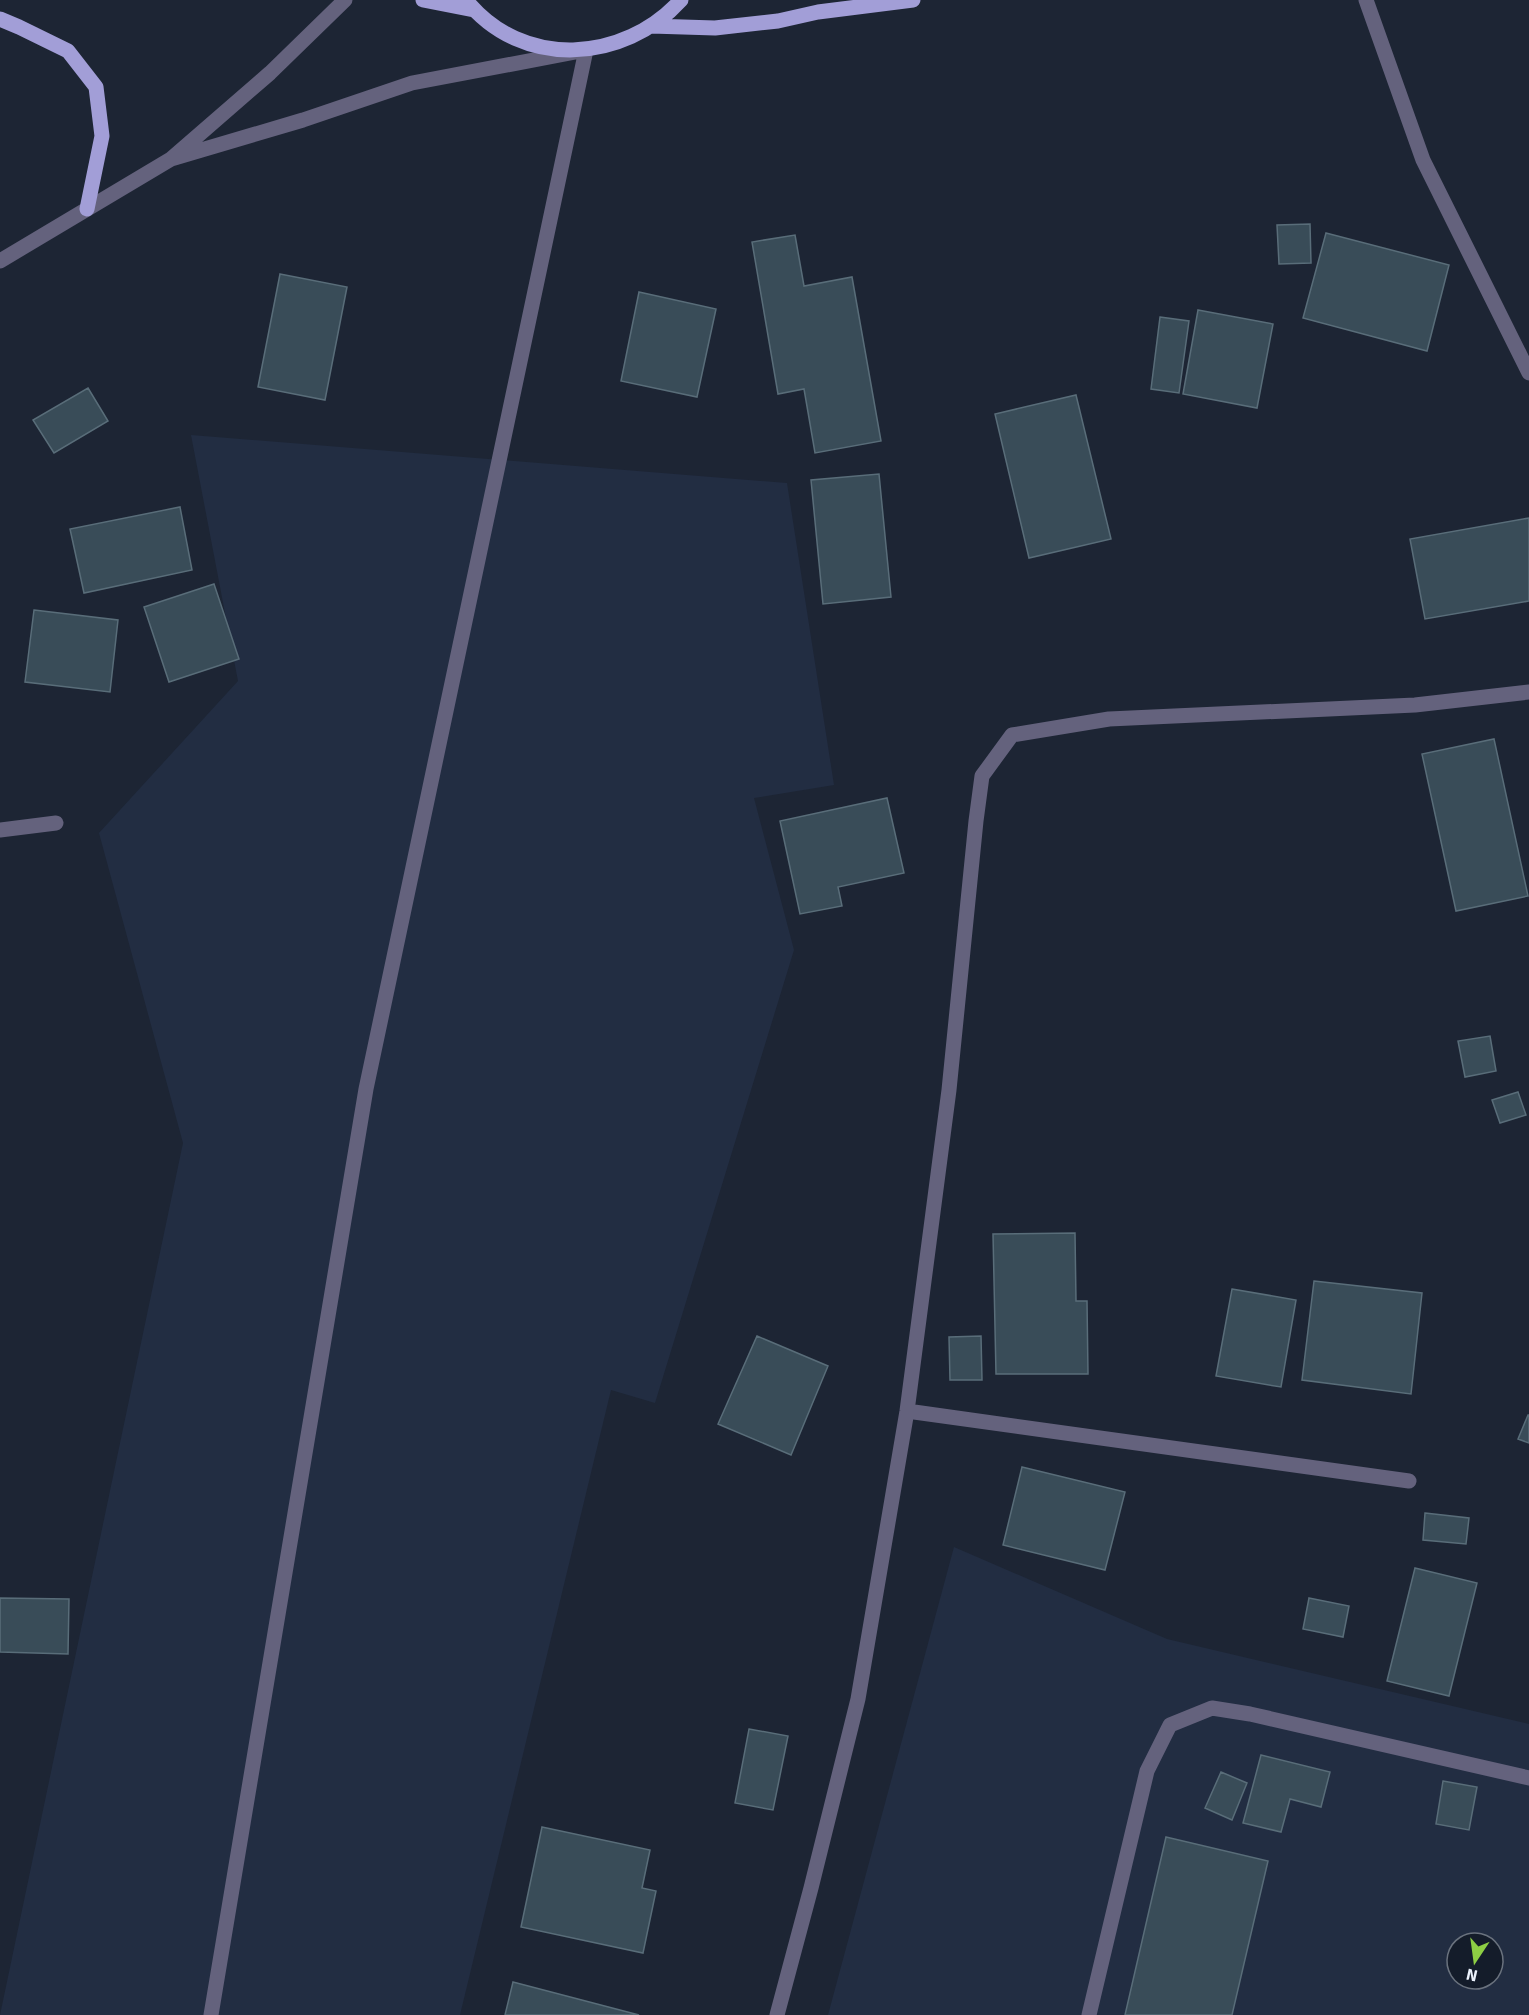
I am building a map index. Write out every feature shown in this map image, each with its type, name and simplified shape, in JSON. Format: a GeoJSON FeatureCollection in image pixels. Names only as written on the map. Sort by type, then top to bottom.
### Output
{"type":"FeatureCollection","features":[{"type":"Feature","properties":{"kind":"main road"},"geometry":{"type":"LineString","coordinates":[[423,0],[470,5],[493,25],[515,38],[538,46],[586,50],[615,44],[643,32],[667,15],[681,0]]}},
{"type":"Feature","properties":{"kind":"main road"},"geometry":{"type":"LineString","coordinates":[[651,26],[715,28],[778,21],[818,12],[913,0]]}},
{"type":"Feature","properties":{"kind":"main road"},"geometry":{"type":"LineString","coordinates":[[0,19],[68,51],[96,87],[102,136],[87,209]]}},
{"type":"Feature","properties":{"kind":"street"},"geometry":{"type":"LineString","coordinates":[[0,261],[171,159],[270,73],[345,0]]}},
{"type":"Feature","properties":{"kind":"street"},"geometry":{"type":"LineString","coordinates":[[1366,0],[1423,160],[1529,373]]}},
{"type":"Feature","properties":{"kind":"street"},"geometry":{"type":"LineString","coordinates":[[171,159],[303,120],[412,83],[586,50],[366,1089],[211,2015]]}},
{"type":"Feature","properties":{"kind":"street"},"geometry":{"type":"LineString","coordinates":[[777,2015],[858,1699],[907,1411],[949,1090],[982,776],[1012,735],[1109,719],[1415,705],[1529,692]]}},
{"type":"Feature","properties":{"kind":"street"},"geometry":{"type":"LineString","coordinates":[[0,830],[56,823]]}},
{"type":"Feature","properties":{"kind":"street"},"geometry":{"type":"LineString","coordinates":[[907,1411],[1409,1481]]}},
{"type":"Feature","properties":{"kind":"street"},"geometry":{"type":"LineString","coordinates":[[1089,2015],[1147,1771],[1170,1725],[1212,1708],[1250,1714],[1529,1778]]}},
{"type":"Feature","properties":{"kind":"shaded area"},"geometry":{"type":"Polygon","coordinates":[[[191,435],[787,483],[834,785],[754,798],[794,950],[655,1403],[611,1390],[460,2015],[0,2015],[183,1143],[99,833],[238,681],[191,435]]]}},
{"type":"Feature","properties":{"kind":"shaded area"},"geometry":{"type":"Polygon","coordinates":[[[954,1547],[1167,1639],[1529,1724],[1529,2015],[828,2015],[954,1547]]]}},
{"type":"Feature","properties":{"kind":"building"},"geometry":{"type":"Polygon","coordinates":[[[1310,224],[1311,263],[1279,264],[1277,225],[1310,224]]]}},
{"type":"Feature","properties":{"kind":"building"},"geometry":{"type":"Polygon","coordinates":[[[1326,233],[1449,265],[1427,351],[1303,318],[1326,233]]]}},
{"type":"Feature","properties":{"kind":"building"},"geometry":{"type":"Polygon","coordinates":[[[795,235],[804,286],[852,277],[881,441],[815,453],[804,389],[778,394],[752,242],[795,235]]]}},
{"type":"Feature","properties":{"kind":"building"},"geometry":{"type":"Polygon","coordinates":[[[280,274],[347,287],[325,400],[258,387],[280,274]]]}},
{"type":"Feature","properties":{"kind":"building"},"geometry":{"type":"Polygon","coordinates":[[[639,292],[716,309],[697,397],[621,381],[639,292]]]}},
{"type":"Feature","properties":{"kind":"building"},"geometry":{"type":"Polygon","coordinates":[[[1198,310],[1273,324],[1257,408],[1183,394],[1198,310]]]}},
{"type":"Feature","properties":{"kind":"building"},"geometry":{"type":"Polygon","coordinates":[[[1160,317],[1189,321],[1179,393],[1151,389],[1160,317]]]}},
{"type":"Feature","properties":{"kind":"building"},"geometry":{"type":"Polygon","coordinates":[[[88,388],[108,421],[54,453],[33,420],[88,388]]]}},
{"type":"Feature","properties":{"kind":"building"},"geometry":{"type":"Polygon","coordinates":[[[1076,395],[1111,539],[1029,558],[995,414],[1076,395]]]}},
{"type":"Feature","properties":{"kind":"building"},"geometry":{"type":"Polygon","coordinates":[[[879,474],[891,597],[823,604],[811,480],[879,474]]]}},
{"type":"Feature","properties":{"kind":"building"},"geometry":{"type":"Polygon","coordinates":[[[180,507],[192,570],[84,593],[70,529],[180,507]]]}},
{"type":"Feature","properties":{"kind":"building"},"geometry":{"type":"Polygon","coordinates":[[[1529,518],[1529,601],[1425,619],[1410,539],[1529,518]]]}},
{"type":"Feature","properties":{"kind":"building"},"geometry":{"type":"Polygon","coordinates":[[[214,584],[239,659],[169,682],[144,607],[214,584]]]}},
{"type":"Feature","properties":{"kind":"building"},"geometry":{"type":"Polygon","coordinates":[[[34,610],[118,620],[110,692],[25,682],[34,610]]]}},
{"type":"Feature","properties":{"kind":"building"},"geometry":{"type":"Polygon","coordinates":[[[1494,739],[1528,896],[1456,911],[1422,754],[1494,739]]]}},
{"type":"Feature","properties":{"kind":"building"},"geometry":{"type":"Polygon","coordinates":[[[887,798],[904,873],[838,887],[842,906],[800,914],[780,821],[887,798]]]}},
{"type":"Feature","properties":{"kind":"building"},"geometry":{"type":"Polygon","coordinates":[[[1490,1036],[1496,1071],[1465,1077],[1458,1041],[1490,1036]]]}},
{"type":"Feature","properties":{"kind":"building"},"geometry":{"type":"Polygon","coordinates":[[[1518,1092],[1526,1115],[1500,1123],[1492,1100],[1518,1092]]]}},
{"type":"Feature","properties":{"kind":"building"},"geometry":{"type":"Polygon","coordinates":[[[1075,1233],[1076,1301],[1087,1301],[1088,1374],[996,1374],[993,1234],[1075,1233]]]}},
{"type":"Feature","properties":{"kind":"building"},"geometry":{"type":"Polygon","coordinates":[[[1314,1281],[1422,1293],[1411,1394],[1302,1380],[1314,1281]]]}},
{"type":"Feature","properties":{"kind":"building"},"geometry":{"type":"Polygon","coordinates":[[[1232,1289],[1296,1300],[1281,1387],[1216,1376],[1232,1289]]]}},
{"type":"Feature","properties":{"kind":"building"},"geometry":{"type":"Polygon","coordinates":[[[757,1336],[828,1366],[791,1455],[718,1424],[757,1336]]]}},
{"type":"Feature","properties":{"kind":"building"},"geometry":{"type":"Polygon","coordinates":[[[981,1336],[982,1380],[950,1380],[949,1337],[981,1336]]]}},
{"type":"Feature","properties":{"kind":"building"},"geometry":{"type":"Polygon","coordinates":[[[1529,1415],[1529,1443],[1518,1439],[1529,1415]]]}},
{"type":"Feature","properties":{"kind":"building"},"geometry":{"type":"Polygon","coordinates":[[[1022,1467],[1125,1492],[1105,1570],[1003,1545],[1022,1467]]]}},
{"type":"Feature","properties":{"kind":"building"},"geometry":{"type":"Polygon","coordinates":[[[1425,1513],[1469,1518],[1466,1544],[1423,1540],[1425,1513]]]}},
{"type":"Feature","properties":{"kind":"building"},"geometry":{"type":"Polygon","coordinates":[[[1415,1568],[1477,1583],[1449,1696],[1387,1681],[1415,1568]]]}},
{"type":"Feature","properties":{"kind":"building"},"geometry":{"type":"Polygon","coordinates":[[[0,1598],[69,1599],[68,1654],[0,1652],[0,1598]]]}},
{"type":"Feature","properties":{"kind":"building"},"geometry":{"type":"Polygon","coordinates":[[[1309,1598],[1349,1606],[1343,1637],[1303,1629],[1309,1598]]]}},
{"type":"Feature","properties":{"kind":"building"},"geometry":{"type":"Polygon","coordinates":[[[749,1729],[788,1736],[773,1810],[735,1803],[749,1729]]]}},
{"type":"Feature","properties":{"kind":"building"},"geometry":{"type":"Polygon","coordinates":[[[1261,1755],[1330,1772],[1321,1807],[1290,1799],[1281,1832],[1243,1823],[1261,1755]]]}},
{"type":"Feature","properties":{"kind":"building"},"geometry":{"type":"Polygon","coordinates":[[[1221,1772],[1247,1783],[1232,1820],[1205,1808],[1221,1772]]]}},
{"type":"Feature","properties":{"kind":"building"},"geometry":{"type":"Polygon","coordinates":[[[1443,1781],[1477,1787],[1469,1830],[1436,1824],[1443,1781]]]}},
{"type":"Feature","properties":{"kind":"building"},"geometry":{"type":"Polygon","coordinates":[[[542,1827],[650,1850],[642,1888],[656,1891],[643,1953],[521,1927],[542,1827]]]}},
{"type":"Feature","properties":{"kind":"building"},"geometry":{"type":"Polygon","coordinates":[[[1166,1837],[1268,1861],[1232,2015],[1125,2015],[1166,1837]]]}},
{"type":"Feature","properties":{"kind":"building"},"geometry":{"type":"Polygon","coordinates":[[[513,1982],[639,2015],[505,2015],[513,1982]]]}}]}
